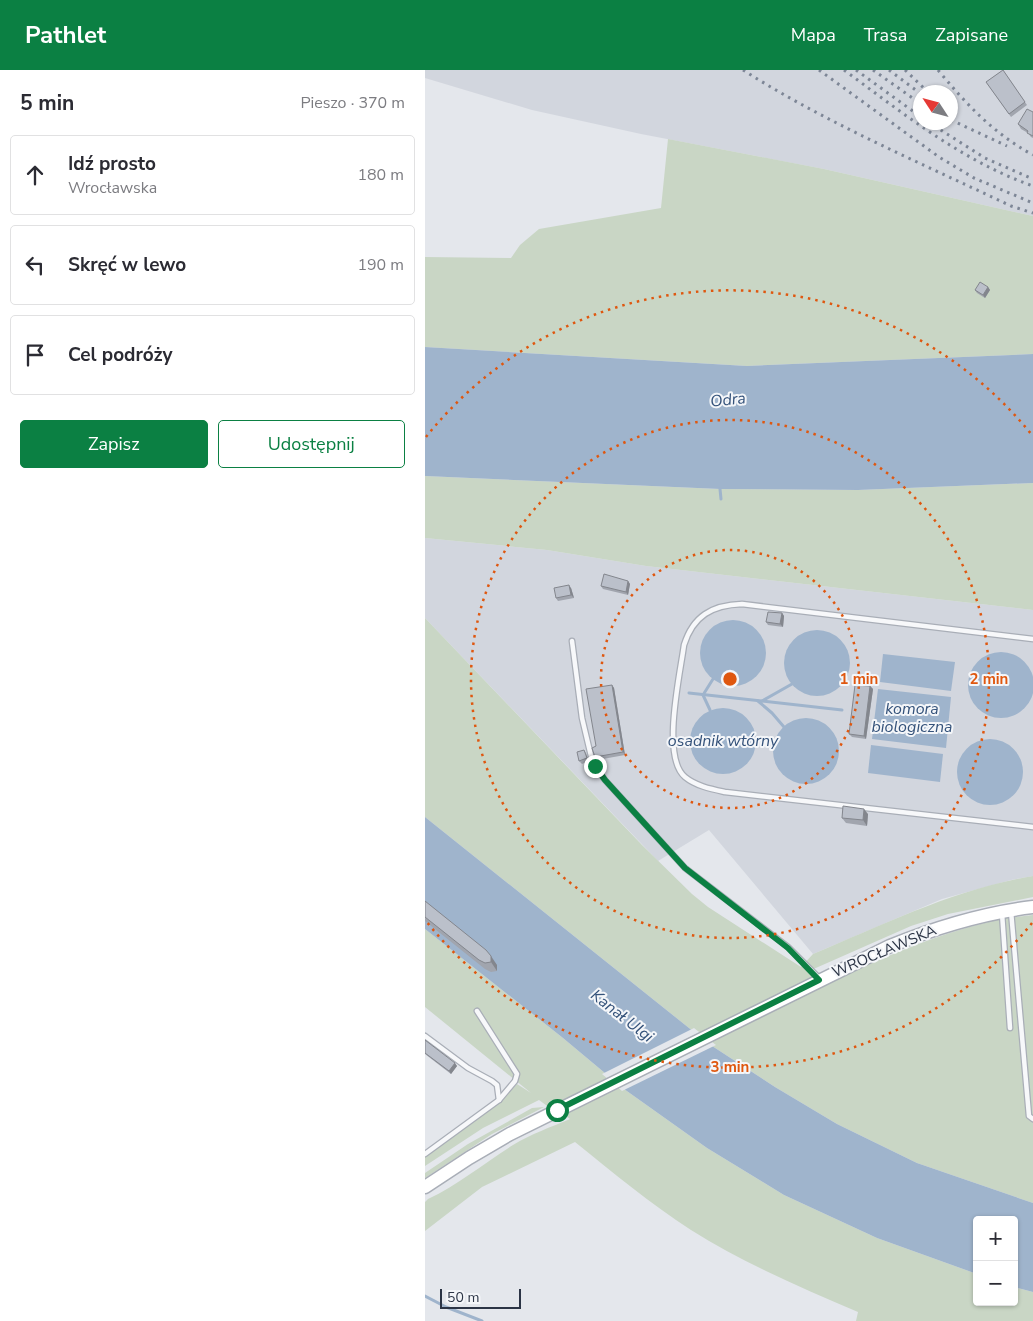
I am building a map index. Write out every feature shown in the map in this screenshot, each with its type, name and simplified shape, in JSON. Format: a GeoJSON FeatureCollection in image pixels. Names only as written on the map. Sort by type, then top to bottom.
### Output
{"type":"FeatureCollection","features":[{"type":"Feature","properties":{"kind":"main road","name":"WROCŁAWSKA"},"geometry":{"type":"LineString","coordinates":[[425,1187],[477,1153],[557,1110],[890,946],[934,928],[1033,907]]}},
{"type":"Feature","properties":{"kind":"lane"},"geometry":{"type":"LineString","coordinates":[[1033,639],[742,604],[719,607],[696,620],[687,635],[672,735],[674,758],[678,768],[684,776],[703,787],[725,792],[1033,827]]}},
{"type":"Feature","properties":{"kind":"lane"},"geometry":{"type":"LineString","coordinates":[[572,641],[582,718],[591,756],[600,773],[685,868],[788,948],[819,980]]}},
{"type":"Feature","properties":{"kind":"lane"},"geometry":{"type":"LineString","coordinates":[[1007,911],[1010,1028]]}},
{"type":"Feature","properties":{"kind":"lane"},"geometry":{"type":"LineString","coordinates":[[1007,911],[1029,1116],[1033,1119]]}},
{"type":"Feature","properties":{"kind":"lane"},"geometry":{"type":"LineString","coordinates":[[425,1154],[499,1100],[515,1081],[517,1074],[477,1011]]}},
{"type":"Feature","properties":{"kind":"lane"},"geometry":{"type":"LineString","coordinates":[[425,1036],[468,1068],[493,1080],[497,1085],[499,1100]]}},
{"type":"Feature","properties":{"kind":"shaded area"},"geometry":{"type":"Polygon","coordinates":[[[425,70],[1033,70],[1033,216],[824,169],[641,134],[532,110],[425,78],[425,70]]]}},
{"type":"Feature","properties":{"kind":"shaded area"},"geometry":{"type":"Polygon","coordinates":[[[425,538],[547,550],[646,566],[1033,610],[1033,876],[1011,880],[942,899],[813,954],[709,830],[658,861],[425,618],[425,538]]]}},
{"type":"Feature","properties":{"kind":"green space"},"geometry":{"type":"Polygon","coordinates":[[[668,139],[824,169],[1033,216],[1033,354],[747,366],[425,347],[425,257],[511,258],[520,245],[539,229],[661,208],[668,139]]]}},
{"type":"Feature","properties":{"kind":"green space"},"geometry":{"type":"Polygon","coordinates":[[[425,476],[720,489],[858,490],[1033,483],[1033,610],[646,566],[547,550],[425,538],[425,476]]]}},
{"type":"Feature","properties":{"kind":"green space"},"geometry":{"type":"Polygon","coordinates":[[[425,618],[642,845],[692,894],[708,907],[801,967],[813,954],[948,898],[976,889],[1033,876],[1033,897],[948,914],[911,926],[809,971],[824,985],[925,941],[993,921],[1033,915],[1033,1203],[917,1163],[837,1124],[775,1087],[709,1044],[425,817],[425,618]]]}},
{"type":"Feature","properties":{"kind":"green space"},"geometry":{"type":"Polygon","coordinates":[[[425,929],[563,1038],[624,1089],[707,1148],[784,1195],[877,1238],[973,1273],[973,1306],[1018,1306],[1018,1288],[1033,1292],[1033,1321],[856,1321],[858,1312],[752,1264],[691,1230],[646,1199],[575,1142],[482,1187],[425,1231],[425,1202],[428,1199],[471,1174],[520,1141],[570,1119],[557,1110],[554,1111],[539,1100],[483,1128],[425,1166],[425,1156],[494,1107],[517,1084],[531,1093],[425,1007],[425,929]]]}},
{"type":"Feature","properties":{"kind":"green space"},"geometry":{"type":"Polygon","coordinates":[[[544,1107],[492,1134],[425,1178],[425,1173],[468,1144],[532,1108],[544,1107]]]}},
{"type":"Feature","properties":{"kind":"water","name":"Odra"},"geometry":{"type":"Polygon","coordinates":[[[425,347],[747,366],[1033,354],[1033,483],[858,490],[720,489],[425,476],[425,347]]]}},
{"type":"Feature","properties":{"kind":"water"},"geometry":{"type":"Polygon","coordinates":[[[733,620],[746,623],[756,630],[763,640],[766,653],[763,666],[756,676],[746,683],[733,686],[720,683],[710,676],[703,666],[700,653],[703,640],[710,630],[720,623],[733,620]]]}},
{"type":"Feature","properties":{"kind":"water"},"geometry":{"type":"Polygon","coordinates":[[[817,630],[830,633],[840,640],[847,650],[850,663],[847,676],[840,686],[830,693],[817,696],[804,693],[794,686],[787,676],[784,663],[787,650],[794,640],[804,633],[817,630]]]}},
{"type":"Feature","properties":{"kind":"water"},"geometry":{"type":"Polygon","coordinates":[[[1001,652],[1014,655],[1024,662],[1031,672],[1034,685],[1031,698],[1024,708],[1014,715],[1001,718],[988,715],[978,708],[971,698],[968,685],[971,672],[978,662],[988,655],[1001,652]]]}},
{"type":"Feature","properties":{"kind":"water","name":"komora biologiczna"},"geometry":{"type":"Polygon","coordinates":[[[883,654],[955,662],[951,691],[880,682],[883,654]]]}},
{"type":"Feature","properties":{"kind":"water","name":"komora biologiczna"},"geometry":{"type":"Polygon","coordinates":[[[878,689],[951,697],[946,748],[872,739],[878,689]]]}},
{"type":"Feature","properties":{"kind":"water","name":"osadnik wtórny"},"geometry":{"type":"Polygon","coordinates":[[[723,708],[736,711],[746,718],[753,728],[756,741],[753,754],[746,764],[736,771],[723,774],[710,771],[700,764],[693,754],[690,741],[693,728],[700,718],[710,711],[723,708]]]}},
{"type":"Feature","properties":{"kind":"water","name":"osadnik wtórny"},"geometry":{"type":"Polygon","coordinates":[[[806,718],[819,721],[829,728],[836,738],[839,751],[836,764],[829,774],[819,781],[806,784],[793,781],[783,774],[776,764],[773,751],[776,738],[783,728],[793,721],[806,718]]]}},
{"type":"Feature","properties":{"kind":"water"},"geometry":{"type":"Polygon","coordinates":[[[990,739],[1003,742],[1013,749],[1020,759],[1023,772],[1020,785],[1013,795],[1003,802],[990,805],[977,802],[967,795],[960,785],[957,772],[960,759],[967,749],[977,742],[990,739]]]}},
{"type":"Feature","properties":{"kind":"water","name":"komora biologiczna"},"geometry":{"type":"Polygon","coordinates":[[[871,745],[943,754],[940,782],[868,773],[871,745]]]}},
{"type":"Feature","properties":{"kind":"water","name":"Kanał Ulgi"},"geometry":{"type":"Polygon","coordinates":[[[425,817],[709,1044],[775,1087],[837,1124],[917,1163],[1033,1203],[1033,1292],[1018,1288],[1018,1216],[973,1216],[973,1273],[877,1238],[784,1195],[707,1148],[624,1089],[563,1038],[425,929],[425,817]]]}},
{"type":"Feature","properties":{"kind":"pier"},"geometry":{"type":"Polygon","coordinates":[[[694,1028],[716,1045],[622,1091],[602,1074],[694,1028]]]}},
{"type":"Feature","properties":{"kind":"building"},"geometry":{"type":"Polygon","coordinates":[[[1003,70],[1025,102],[1009,114],[986,82],[1003,70]]]}},
{"type":"Feature","properties":{"kind":"building"},"geometry":{"type":"Polygon","coordinates":[[[1027,109],[1033,112],[1033,136],[1018,124],[1027,109]]]}},
{"type":"Feature","properties":{"kind":"building"},"geometry":{"type":"Polygon","coordinates":[[[980,282],[988,287],[983,295],[975,290],[980,282]]]}},
{"type":"Feature","properties":{"kind":"building"},"geometry":{"type":"Polygon","coordinates":[[[604,574],[628,581],[626,592],[601,586],[604,574]]]}},
{"type":"Feature","properties":{"kind":"building"},"geometry":{"type":"Polygon","coordinates":[[[569,585],[571,595],[556,598],[554,588],[569,585]]]}},
{"type":"Feature","properties":{"kind":"building"},"geometry":{"type":"Polygon","coordinates":[[[768,612],[782,613],[780,624],[766,622],[768,612]]]}},
{"type":"Feature","properties":{"kind":"building"},"geometry":{"type":"Polygon","coordinates":[[[612,685],[623,752],[595,757],[592,748],[596,746],[586,689],[612,685]]]}},
{"type":"Feature","properties":{"kind":"building"},"geometry":{"type":"Polygon","coordinates":[[[855,685],[870,686],[864,736],[849,734],[855,685]]]}},
{"type":"Feature","properties":{"kind":"building"},"geometry":{"type":"Polygon","coordinates":[[[584,750],[587,758],[579,761],[577,752],[584,750]]]}},
{"type":"Feature","properties":{"kind":"building"},"geometry":{"type":"Polygon","coordinates":[[[843,806],[864,809],[863,820],[842,818],[843,806]]]}},
{"type":"Feature","properties":{"kind":"building"},"geometry":{"type":"Polygon","coordinates":[[[425,901],[486,950],[491,956],[491,962],[485,963],[479,960],[425,917],[425,901]]]}},
{"type":"Feature","properties":{"kind":"building"},"geometry":{"type":"Polygon","coordinates":[[[425,1040],[455,1063],[449,1071],[425,1053],[425,1040]]]}},
{"type":"Feature","properties":{"kind":"waterway"},"geometry":{"type":"LineString","coordinates":[[720,489],[721,499]]}},
{"type":"Feature","properties":{"kind":"waterway"},"geometry":{"type":"LineString","coordinates":[[710,710],[703,695],[713,679]]}},
{"type":"Feature","properties":{"kind":"waterway"},"geometry":{"type":"LineString","coordinates":[[762,701],[792,684]]}},
{"type":"Feature","properties":{"kind":"waterway"},"geometry":{"type":"LineString","coordinates":[[689,693],[842,710]]}},
{"type":"Feature","properties":{"kind":"waterway"},"geometry":{"type":"LineString","coordinates":[[758,701],[784,727]]}},
{"type":"Feature","properties":{"kind":"waterway"},"geometry":{"type":"LineString","coordinates":[[425,1296],[446,1307],[482,1321]]}},
{"type":"Feature","properties":{"kind":"railway"},"geometry":{"type":"LineString","coordinates":[[743,70],[775,90],[875,142],[1011,206],[1033,213]]}},
{"type":"Feature","properties":{"kind":"railway"},"geometry":{"type":"LineString","coordinates":[[819,70],[939,157],[974,178],[1033,203]]}},
{"type":"Feature","properties":{"kind":"railway"},"geometry":{"type":"LineString","coordinates":[[844,70],[911,119],[958,150],[982,164],[1033,186]]}},
{"type":"Feature","properties":{"kind":"railway"},"geometry":{"type":"LineString","coordinates":[[856,70],[913,111]]}},
{"type":"Feature","properties":{"kind":"railway"},"geometry":{"type":"LineString","coordinates":[[873,70],[913,98]]}},
{"type":"Feature","properties":{"kind":"railway"},"geometry":{"type":"LineString","coordinates":[[889,70],[913,88]]}},
{"type":"Feature","properties":{"kind":"railway"},"geometry":{"type":"LineString","coordinates":[[905,70],[921,85]]}},
{"type":"Feature","properties":{"kind":"railway"},"geometry":{"type":"LineString","coordinates":[[938,70],[959,95],[993,128],[1033,155]]}},
{"type":"Feature","properties":{"kind":"railway"},"geometry":{"type":"LineString","coordinates":[[958,123],[1007,146]]}},
{"type":"Feature","properties":{"kind":"railway"},"geometry":{"type":"LineString","coordinates":[[941,130],[985,158],[1033,179]]}},
{"type":"Feature","properties":{"kind":"route"},"geometry":{"type":"LineString","coordinates":[[557,1110],[819,980],[788,948],[685,868],[605,780],[595,766]]}}]}
